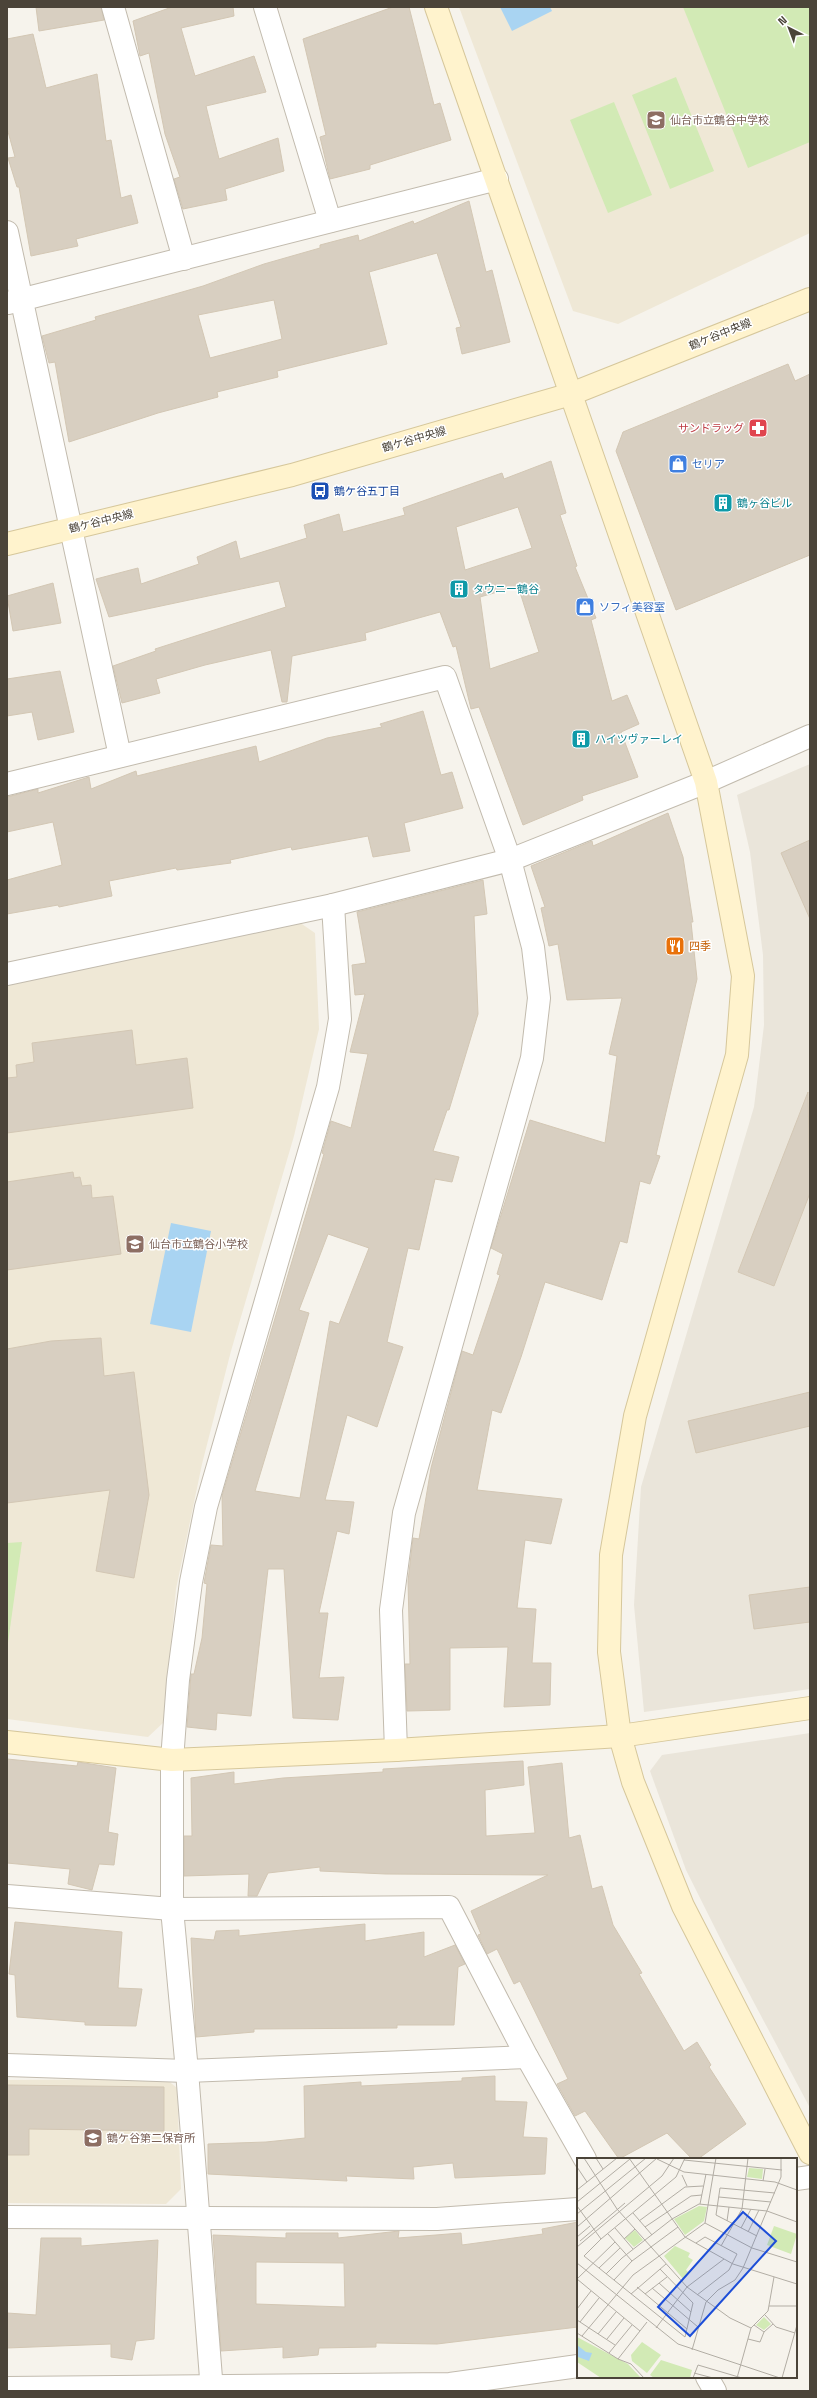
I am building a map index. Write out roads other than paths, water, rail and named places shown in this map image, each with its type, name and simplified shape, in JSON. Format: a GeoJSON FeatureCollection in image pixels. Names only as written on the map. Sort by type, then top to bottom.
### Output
{"type":"FeatureCollection","features":[{"type":"Feature","properties":{"kind":"street"},"geometry":{"type":"LineString","coordinates":[[113,7],[184,259]]}},
{"type":"Feature","properties":{"kind":"street"},"geometry":{"type":"LineString","coordinates":[[265,7],[330,222]]}},
{"type":"Feature","properties":{"kind":"street"},"geometry":{"type":"LineString","coordinates":[[436,7],[706,782],[743,976],[737,1055],[635,1416],[611,1555],[609,1652],[620,1736],[633,1782],[683,1906],[810,2153]]}},
{"type":"Feature","properties":{"kind":"street"},"geometry":{"type":"LineString","coordinates":[[14,301],[497,179]]}},
{"type":"Feature","properties":{"kind":"street"},"geometry":{"type":"LineString","coordinates":[[7,232],[14,301],[71,529],[120,756]]}},
{"type":"Feature","properties":{"kind":"street","name":"鶴ケ谷中央線"},"geometry":{"type":"LineString","coordinates":[[7,544],[292,475],[571,394],[810,299]]}},
{"type":"Feature","properties":{"kind":"street"},"geometry":{"type":"LineString","coordinates":[[7,784],[444,677],[510,860],[532,947],[539,998],[532,1058],[404,1513],[391,1610],[396,1750]]}},
{"type":"Feature","properties":{"kind":"street"},"geometry":{"type":"LineString","coordinates":[[7,974],[333,905],[510,860],[706,782],[810,736]]}},
{"type":"Feature","properties":{"kind":"street"},"geometry":{"type":"LineString","coordinates":[[212,2389],[187,2071],[172,1909],[172,1760],[179,1673],[191,1582],[206,1507],[328,1087],[340,1019],[333,905]]}},
{"type":"Feature","properties":{"kind":"street"},"geometry":{"type":"LineString","coordinates":[[7,1742],[172,1760],[396,1750],[620,1736],[810,1708]]}},
{"type":"Feature","properties":{"kind":"street"},"geometry":{"type":"LineString","coordinates":[[7,1896],[172,1909],[449,1907],[527,2057],[584,2158]]}},
{"type":"Feature","properties":{"kind":"street"},"geometry":{"type":"LineString","coordinates":[[7,2065],[187,2071],[527,2057]]}},
{"type":"Feature","properties":{"kind":"street"},"geometry":{"type":"LineString","coordinates":[[797,2179],[810,2177]]}},
{"type":"Feature","properties":{"kind":"street"},"geometry":{"type":"LineString","coordinates":[[7,2217],[199,2220],[437,2219],[577,2209]]}},
{"type":"Feature","properties":{"kind":"street"},"geometry":{"type":"LineString","coordinates":[[7,2388],[212,2389],[450,2384],[577,2366]]}},
{"type":"Feature","properties":{"kind":"street"},"geometry":{"type":"LineString","coordinates":[[708,2378],[715,2391]]}},
{"type":"Feature","properties":{"kind":"water"},"geometry":{"type":"Polygon","coordinates":[[[500,7],[550,7],[552,11],[512,31],[500,7]]]}},
{"type":"Feature","properties":{"kind":"water"},"geometry":{"type":"Polygon","coordinates":[[[171,1223],[211,1231],[191,1332],[150,1324],[171,1223]]]}},
{"type":"Feature","properties":{"kind":"place","name":"仙台市立鶴谷中学校"},"geometry":{"type":"Point","coordinates":[656,120]}},
{"type":"Feature","properties":{"kind":"place","name":"サンドラッグ"},"geometry":{"type":"Point","coordinates":[758,428]}},
{"type":"Feature","properties":{"kind":"place","name":"セリア"},"geometry":{"type":"Point","coordinates":[678,464]}},
{"type":"Feature","properties":{"kind":"place","name":"鶴ケ谷五丁目"},"geometry":{"type":"Point","coordinates":[320,491]}},
{"type":"Feature","properties":{"kind":"place","name":"鶴ヶ谷ビル"},"geometry":{"type":"Point","coordinates":[723,503]}},
{"type":"Feature","properties":{"kind":"place","name":"タウニー鶴谷"},"geometry":{"type":"Point","coordinates":[459,589]}},
{"type":"Feature","properties":{"kind":"place","name":"ソフィ美容室"},"geometry":{"type":"Point","coordinates":[585,607]}},
{"type":"Feature","properties":{"kind":"place","name":"ハイツヴァーレイ"},"geometry":{"type":"Point","coordinates":[581,739]}},
{"type":"Feature","properties":{"kind":"place","name":"四季"},"geometry":{"type":"Point","coordinates":[675,946]}},
{"type":"Feature","properties":{"kind":"place","name":"仙台市立鶴谷小学校"},"geometry":{"type":"Point","coordinates":[135,1244]}},
{"type":"Feature","properties":{"kind":"place","name":"鶴ケ谷第二保育所"},"geometry":{"type":"Point","coordinates":[93,2138]}}]}
